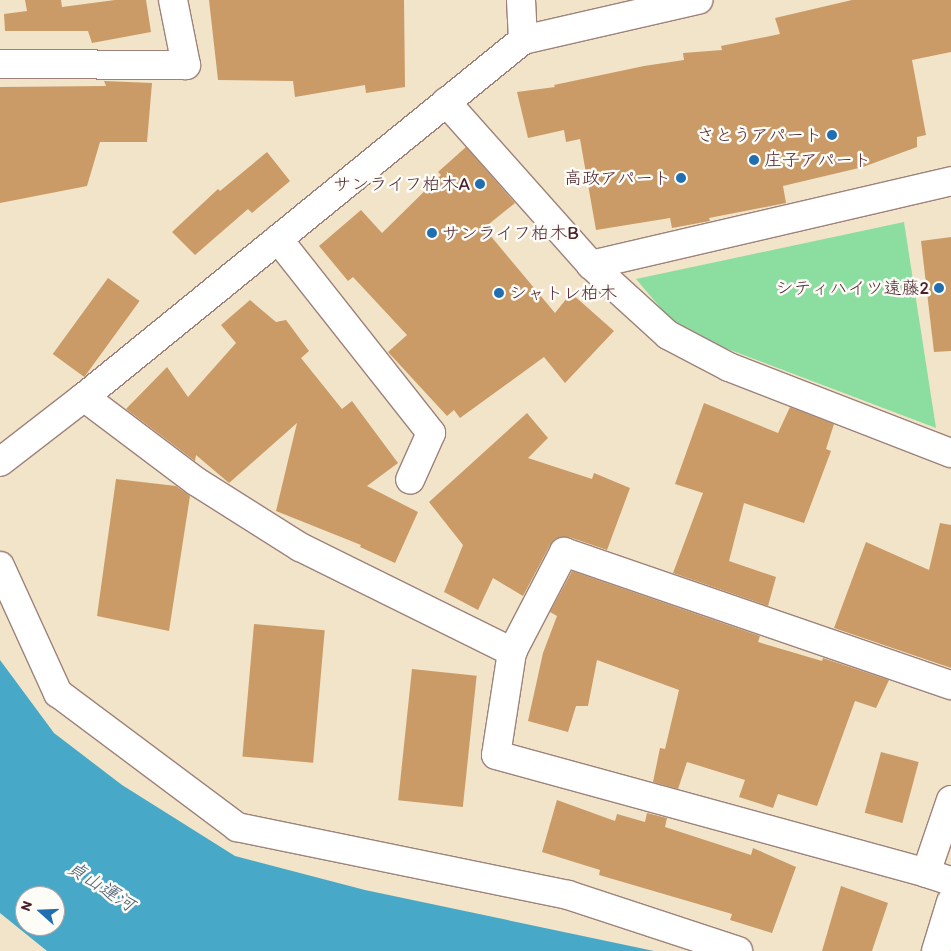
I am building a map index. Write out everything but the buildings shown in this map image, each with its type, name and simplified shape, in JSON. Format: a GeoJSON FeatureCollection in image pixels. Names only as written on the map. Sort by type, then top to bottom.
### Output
{"type":"FeatureCollection","features":[{"type":"Feature","properties":{"kind":"street"},"geometry":{"type":"LineString","coordinates":[[0,64],[186,65],[173,0]]}},
{"type":"Feature","properties":{"kind":"street"},"geometry":{"type":"LineString","coordinates":[[521,0],[523,40]]}},
{"type":"Feature","properties":{"kind":"street"},"geometry":{"type":"LineString","coordinates":[[0,462],[28,438],[84,397],[523,40],[698,0]]}},
{"type":"Feature","properties":{"kind":"street"},"geometry":{"type":"LineString","coordinates":[[446,102],[590,265],[668,335],[729,367],[951,453]]}},
{"type":"Feature","properties":{"kind":"street"},"geometry":{"type":"LineString","coordinates":[[590,265],[951,181]]}},
{"type":"Feature","properties":{"kind":"street"},"geometry":{"type":"LineString","coordinates":[[278,239],[431,433],[410,480]]}},
{"type":"Feature","properties":{"kind":"street"},"geometry":{"type":"LineString","coordinates":[[84,397],[198,482],[300,547],[512,652]]}},
{"type":"Feature","properties":{"kind":"street"},"geometry":{"type":"LineString","coordinates":[[951,684],[564,552],[512,652],[496,755],[938,877],[951,800]]}},
{"type":"Feature","properties":{"kind":"street"},"geometry":{"type":"LineString","coordinates":[[0,566],[58,693],[237,826],[568,895],[738,951]]}},
{"type":"Feature","properties":{"kind":"street"},"geometry":{"type":"LineString","coordinates":[[936,951],[951,902]]}},
{"type":"Feature","properties":{"kind":"green space"},"geometry":{"type":"Polygon","coordinates":[[[904,222],[936,428],[680,331],[636,279],[904,222]]]}},
{"type":"Feature","properties":{"kind":"water","name":"貞山運河"},"geometry":{"type":"Polygon","coordinates":[[[0,660],[54,733],[122,785],[235,856],[365,890],[654,951],[47,951],[28,936],[65,936],[65,886],[15,886],[15,925],[0,913],[0,660]]]}},
{"type":"Feature","properties":{"kind":"place","name":"さとうアパート"},"geometry":{"type":"Point","coordinates":[832,135]}},
{"type":"Feature","properties":{"kind":"place","name":"庄子アパート"},"geometry":{"type":"Point","coordinates":[754,160]}},
{"type":"Feature","properties":{"kind":"place","name":"高政アパート"},"geometry":{"type":"Point","coordinates":[681,178]}},
{"type":"Feature","properties":{"kind":"place","name":"サンライフ柏木A"},"geometry":{"type":"Point","coordinates":[480,184]}},
{"type":"Feature","properties":{"kind":"place","name":"サンライフ柏木B"},"geometry":{"type":"Point","coordinates":[432,233]}},
{"type":"Feature","properties":{"kind":"place","name":"シティハイツ遠藤2"},"geometry":{"type":"Point","coordinates":[939,288]}},
{"type":"Feature","properties":{"kind":"place","name":"シャトレ柏木"},"geometry":{"type":"Point","coordinates":[499,293]}}]}
